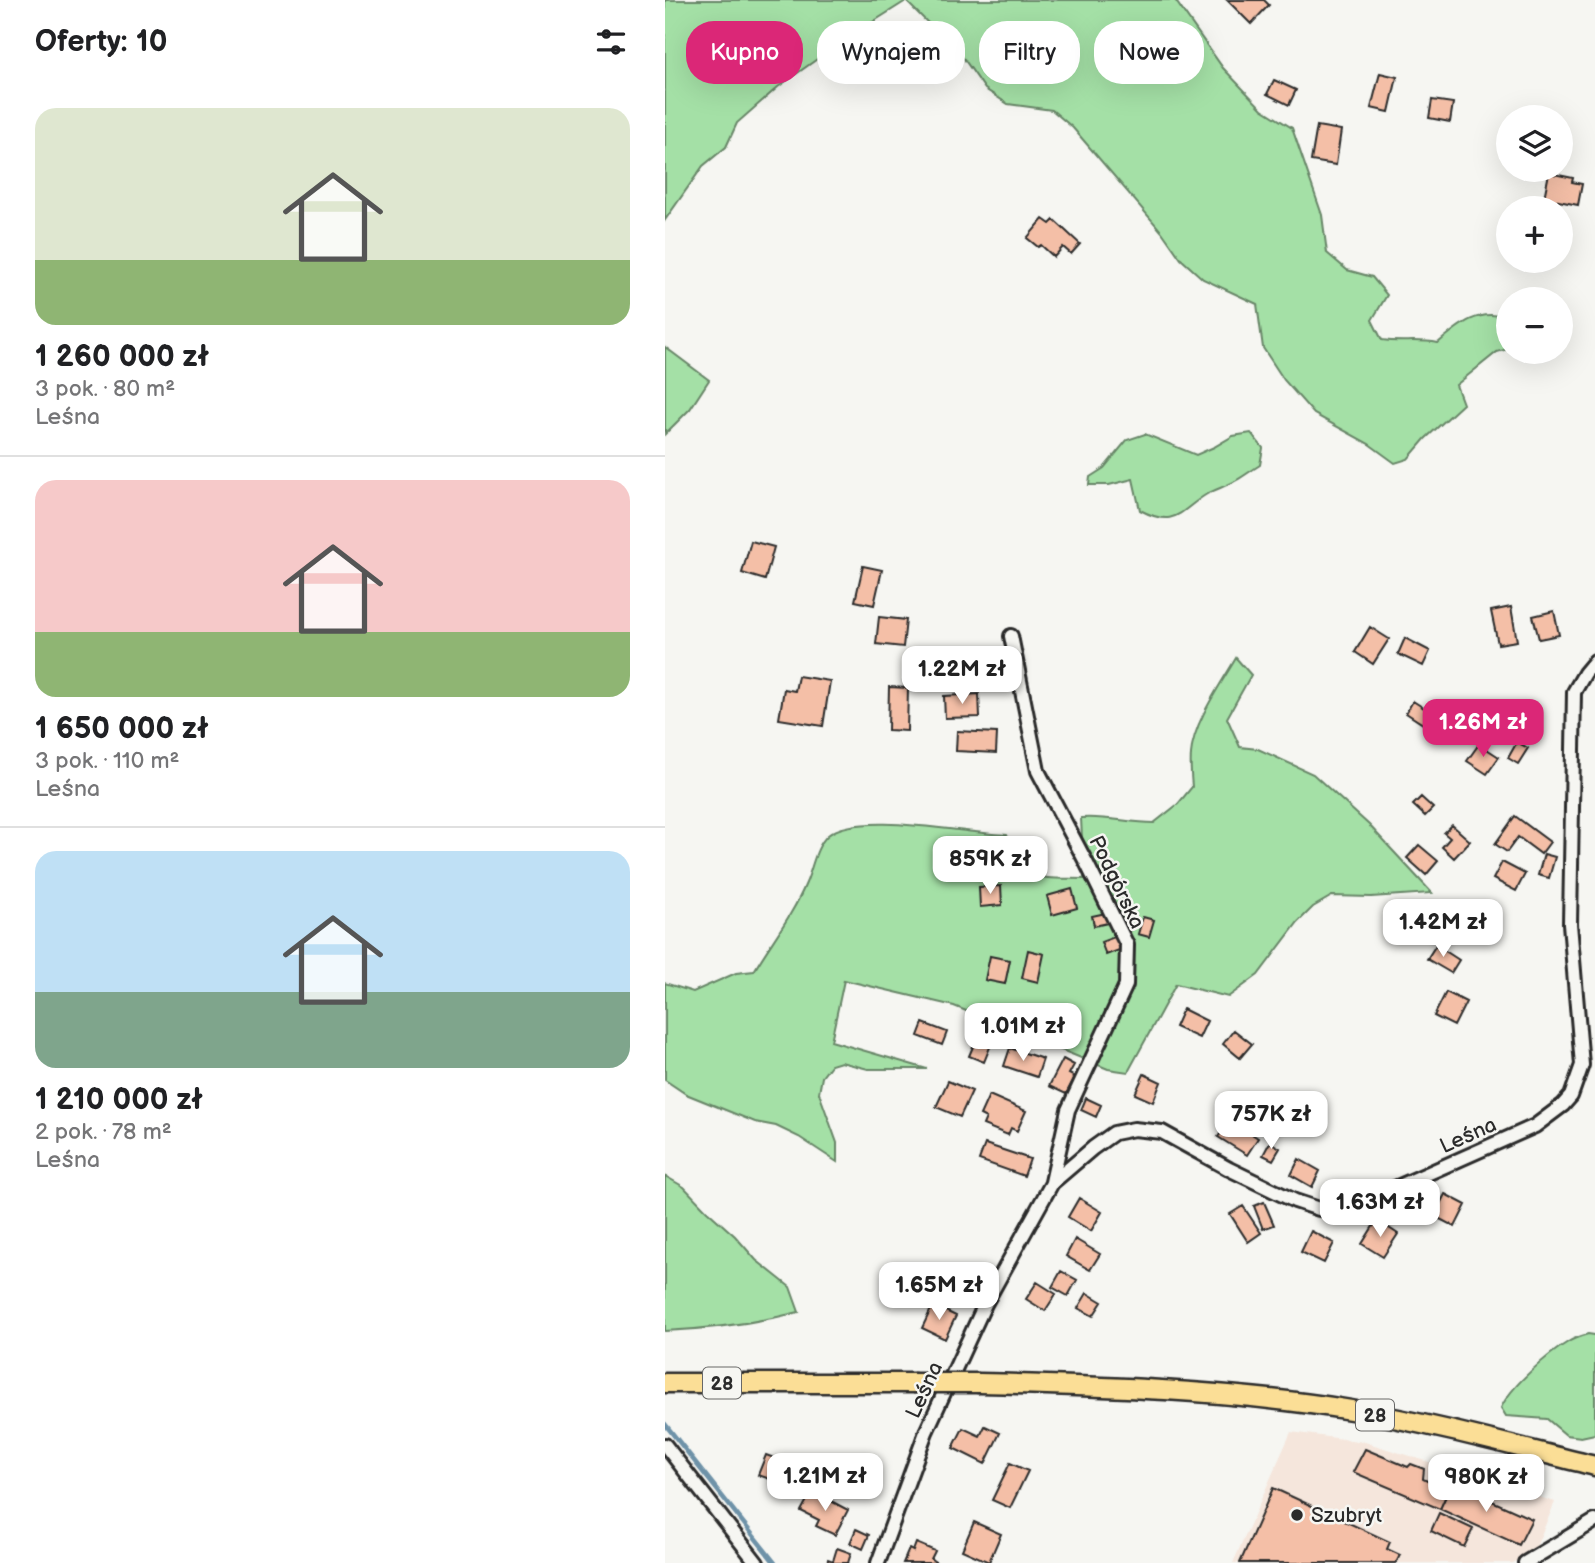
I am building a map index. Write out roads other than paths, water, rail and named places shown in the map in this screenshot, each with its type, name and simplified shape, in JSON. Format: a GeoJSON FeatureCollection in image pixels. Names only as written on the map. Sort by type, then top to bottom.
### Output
{"type":"FeatureCollection","features":[{"type":"Feature","properties":{"kind":"main road","name":"28"},"geometry":{"type":"LineString","coordinates":[[666,1383],[979,1383],[1151,1389],[1278,1400],[1430,1425],[1595,1466]]}},
{"type":"Feature","properties":{"kind":"street","name":"Podgórska"},"geometry":{"type":"LineString","coordinates":[[1011,636],[1038,771],[1127,945],[1126,985],[1069,1110],[1052,1183]]}},
{"type":"Feature","properties":{"kind":"street","name":"Leśna"},"geometry":{"type":"LineString","coordinates":[[878,1563],[926,1432],[985,1304],[1052,1183],[1114,1133],[1134,1129],[1162,1132],[1295,1201],[1319,1209],[1350,1208],[1535,1126],[1571,1096],[1581,1065],[1570,924],[1574,692],[1595,661]]}},
{"type":"Feature","properties":{"kind":"street"},"geometry":{"type":"LineString","coordinates":[[665,1445],[757,1563]]}},
{"type":"Feature","properties":{"kind":"street"},"geometry":{"type":"LineString","coordinates":[[1525,1563],[1595,1521]]}},
{"type":"Feature","properties":{"kind":"waterway"},"geometry":{"type":"LineString","coordinates":[[665,1424],[775,1563]]}},
{"type":"Feature","properties":{"kind":"place","name":"Szubryt"},"geometry":{"type":"Point","coordinates":[1297,1515]}}]}
